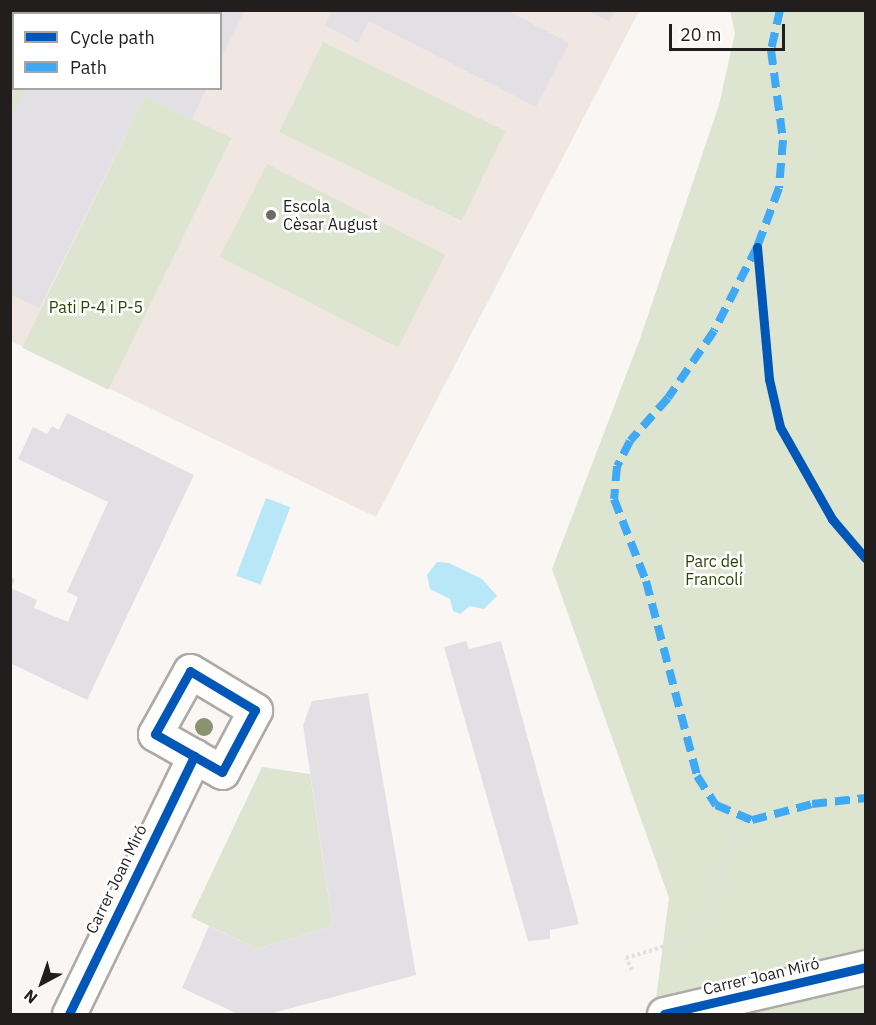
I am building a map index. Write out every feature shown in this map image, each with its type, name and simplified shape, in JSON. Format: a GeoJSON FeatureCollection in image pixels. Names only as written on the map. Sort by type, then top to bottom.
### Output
{"type":"FeatureCollection","features":[{"type":"Feature","properties":{"kind":"street","name":"Carrer Joan Miró"},"geometry":{"type":"LineString","coordinates":[[69,1014],[194,756]]}},
{"type":"Feature","properties":{"kind":"street","name":"Carrer Joan Miró"},"geometry":{"type":"LineString","coordinates":[[664,1014],[866,967]]}},
{"type":"Feature","properties":{"kind":"path"},"geometry":{"type":"LineString","coordinates":[[632,970],[626,958],[682,941],[710,904],[740,814]]}},
{"type":"Feature","properties":{"kind":"shaded area","name":"Escola Cèsar August"},"geometry":{"type":"Polygon","coordinates":[[[10,11],[639,11],[376,517],[11,341],[10,11]]]}},
{"type":"Feature","properties":{"kind":"green space","name":"Parc del Francolí"},"geometry":{"type":"Polygon","coordinates":[[[730,11],[865,11],[865,1014],[654,1014],[669,898],[552,569],[641,336],[719,105],[735,33],[730,11]]]}},
{"type":"Feature","properties":{"kind":"green space"},"geometry":{"type":"Polygon","coordinates":[[[323,42],[505,131],[462,221],[279,132],[323,42]]]}},
{"type":"Feature","properties":{"kind":"green space"},"geometry":{"type":"Polygon","coordinates":[[[10,45],[12,90],[25,90],[10,119],[10,45]]]}},
{"type":"Feature","properties":{"kind":"green space","name":"Pati P-4 i P-5"},"geometry":{"type":"Polygon","coordinates":[[[145,96],[231,138],[109,390],[22,348],[145,96]]]}},
{"type":"Feature","properties":{"kind":"green space"},"geometry":{"type":"Polygon","coordinates":[[[267,164],[445,255],[398,347],[220,257],[267,164]]]}},
{"type":"Feature","properties":{"kind":"green space"},"geometry":{"type":"Polygon","coordinates":[[[262,767],[310,774],[333,926],[257,949],[191,917],[262,767]]]}},
{"type":"Feature","properties":{"kind":"water"},"geometry":{"type":"Polygon","coordinates":[[[266,498],[290,507],[261,585],[236,575],[266,498]]]}},
{"type":"Feature","properties":{"kind":"water"},"geometry":{"type":"Polygon","coordinates":[[[437,562],[449,563],[482,579],[497,596],[484,609],[470,606],[460,614],[453,611],[450,599],[430,589],[427,575],[437,562]]]}},
{"type":"Feature","properties":{"kind":"building"},"geometry":{"type":"Polygon","coordinates":[[[125,10],[245,10],[222,56],[222,12],[124,12],[125,10]]]}},
{"type":"Feature","properties":{"kind":"building"},"geometry":{"type":"Polygon","coordinates":[[[332,10],[506,10],[569,43],[536,107],[369,21],[358,43],[325,25],[332,10]]]}},
{"type":"Feature","properties":{"kind":"building"},"geometry":{"type":"Polygon","coordinates":[[[587,10],[615,10],[609,22],[587,10]]]}},
{"type":"Feature","properties":{"kind":"building"},"geometry":{"type":"Polygon","coordinates":[[[25,90],[206,90],[192,119],[145,96],[39,308],[10,294],[10,119],[25,90]]]}},
{"type":"Feature","properties":{"kind":"building"},"geometry":{"type":"Polygon","coordinates":[[[67,413],[194,475],[87,700],[10,663],[10,577],[15,579],[11,588],[37,600],[34,608],[68,622],[78,597],[67,592],[108,502],[18,459],[33,427],[47,434],[52,426],[59,430],[67,413]]]}},
{"type":"Feature","properties":{"kind":"building"},"geometry":{"type":"Polygon","coordinates":[[[466,641],[469,649],[501,641],[579,924],[550,930],[550,939],[528,941],[444,647],[466,641]]]}},
{"type":"Feature","properties":{"kind":"building"},"geometry":{"type":"Polygon","coordinates":[[[368,693],[416,975],[269,1014],[238,1014],[182,988],[209,926],[257,949],[333,926],[303,725],[312,701],[368,693]]]}},
{"type":"Feature","properties":{"kind":"marked path"},"geometry":{"type":"LineString","coordinates":[[780,10],[771,50],[783,140],[779,188],[757,247],[714,331],[668,398],[630,441],[617,466],[614,499],[646,581],[697,776],[716,805],[752,820],[812,804],[866,798]]}},
{"type":"Feature","properties":{"kind":"cycle path"},"geometry":{"type":"LineString","coordinates":[[757,247],[769,379],[780,427],[832,519],[866,559]]}},
{"type":"Feature","properties":{"kind":"cycle path"},"geometry":{"type":"LineString","coordinates":[[190,671],[255,710],[222,772],[155,734],[190,671]]}},
{"type":"Feature","properties":{"kind":"cycle path"},"geometry":{"type":"LineString","coordinates":[[69,1014],[194,756]]}},
{"type":"Feature","properties":{"kind":"cycle path"},"geometry":{"type":"LineString","coordinates":[[664,1014],[866,967]]}},
{"type":"Feature","properties":{"kind":"place","name":"Escola Cèsar August"},"geometry":{"type":"Point","coordinates":[271,215]}}]}
